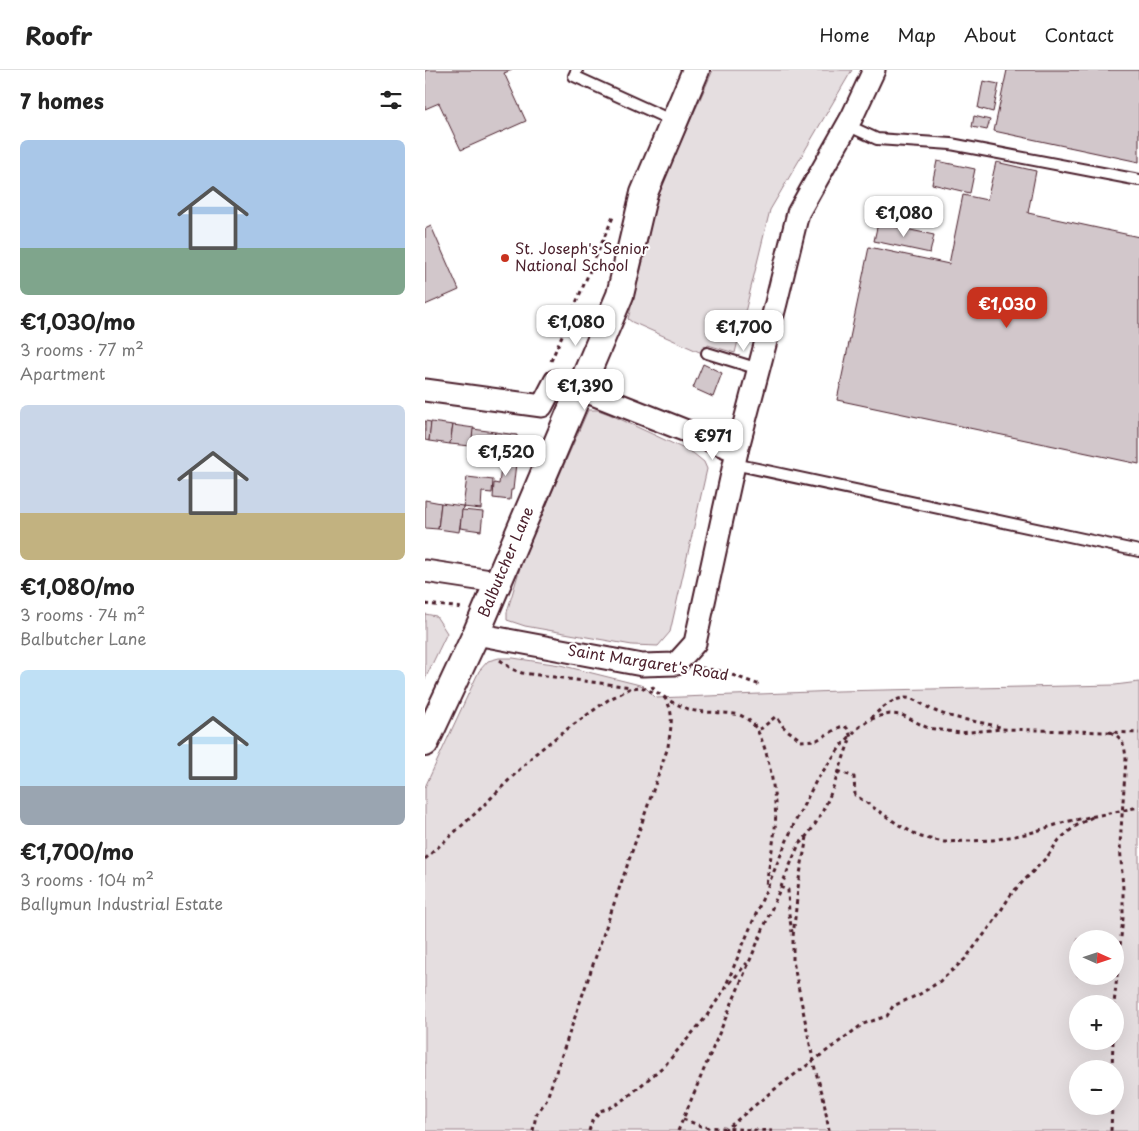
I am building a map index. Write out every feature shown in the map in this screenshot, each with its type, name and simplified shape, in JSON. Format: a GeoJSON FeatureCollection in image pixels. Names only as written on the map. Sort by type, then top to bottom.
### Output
{"type":"FeatureCollection","features":[{"type":"Feature","properties":{"kind":"street","name":"Balbutcher Lane"},"geometry":{"type":"LineString","coordinates":[[425,743],[487,636],[497,582],[621,294],[643,193],[696,70]]}},
{"type":"Feature","properties":{"kind":"street"},"geometry":{"type":"LineString","coordinates":[[676,664],[695,643],[735,457],[798,213],[847,125],[874,70]]}},
{"type":"Feature","properties":{"kind":"street"},"geometry":{"type":"LineString","coordinates":[[425,390],[543,406],[552,374]]}},
{"type":"Feature","properties":{"kind":"street"},"geometry":{"type":"LineString","coordinates":[[580,390],[735,457]]}},
{"type":"Feature","properties":{"kind":"street"},"geometry":{"type":"LineString","coordinates":[[425,571],[497,582]]}},
{"type":"Feature","properties":{"kind":"street","name":"Saint Margaret's Road"},"geometry":{"type":"LineString","coordinates":[[487,636],[642,665],[676,664]]}},
{"type":"Feature","properties":{"kind":"lane"},"geometry":{"type":"LineString","coordinates":[[577,70],[574,76],[674,122]]}},
{"type":"Feature","properties":{"kind":"lane"},"geometry":{"type":"LineString","coordinates":[[847,125],[877,139],[951,144],[1139,180]]}},
{"type":"Feature","properties":{"kind":"lane"},"geometry":{"type":"LineString","coordinates":[[707,353],[759,369]]}},
{"type":"Feature","properties":{"kind":"lane"},"geometry":{"type":"LineString","coordinates":[[735,457],[1139,551]]}},
{"type":"Feature","properties":{"kind":"path"},"geometry":{"type":"LineString","coordinates":[[552,374],[614,215]]}},
{"type":"Feature","properties":{"kind":"path"},"geometry":{"type":"LineString","coordinates":[[425,604],[469,609]]}},
{"type":"Feature","properties":{"kind":"path"},"geometry":{"type":"LineString","coordinates":[[487,636],[495,653],[505,665],[522,673],[639,687],[694,711],[740,715],[747,718],[756,730],[767,760],[774,796],[775,826],[765,890]]}},
{"type":"Feature","properties":{"kind":"path","name":"Saint Margaret's Road"},"geometry":{"type":"LineString","coordinates":[[676,664],[721,671],[760,685]]}},
{"type":"Feature","properties":{"kind":"path"},"geometry":{"type":"LineString","coordinates":[[653,665],[653,689],[658,694]]}},
{"type":"Feature","properties":{"kind":"path"},"geometry":{"type":"LineString","coordinates":[[425,859],[479,810],[535,754],[608,700],[631,688],[639,687]]}},
{"type":"Feature","properties":{"kind":"path"},"geometry":{"type":"LineString","coordinates":[[533,1131],[536,1115],[546,1101],[668,747],[672,715],[664,697]]}},
{"type":"Feature","properties":{"kind":"path"},"geometry":{"type":"LineString","coordinates":[[724,990],[793,826],[816,782],[841,746],[858,728],[882,708],[901,698],[911,698],[923,706],[942,714],[1007,729]]}},
{"type":"Feature","properties":{"kind":"path"},"geometry":{"type":"LineString","coordinates":[[869,720],[890,714],[902,715],[928,728],[960,733],[1007,729],[1139,733]]}},
{"type":"Feature","properties":{"kind":"path"},"geometry":{"type":"LineString","coordinates":[[678,1131],[799,844],[807,836],[823,810],[836,781],[851,737],[844,726],[817,740],[801,741],[783,727],[779,718],[775,717],[762,728],[756,730]]}},
{"type":"Feature","properties":{"kind":"path"},"geometry":{"type":"LineString","coordinates":[[1108,731],[1118,737],[1125,747],[1126,766],[1120,844],[1123,918],[1115,995]]}},
{"type":"Feature","properties":{"kind":"path"},"geometry":{"type":"LineString","coordinates":[[838,771],[854,777],[855,795],[873,808],[921,837],[944,842],[993,840],[1139,807]]}},
{"type":"Feature","properties":{"kind":"path"},"geometry":{"type":"LineString","coordinates":[[724,1131],[730,1128],[771,1092],[863,1024],[887,1016],[893,1006],[920,994],[939,982],[965,959],[1013,893],[1047,857],[1059,840],[1074,826],[1094,816]]}},
{"type":"Feature","properties":{"kind":"path"},"geometry":{"type":"LineString","coordinates":[[807,836],[799,879],[793,937],[793,960],[829,1131]]}},
{"type":"Feature","properties":{"kind":"path"},"geometry":{"type":"LineString","coordinates":[[781,888],[788,890],[789,914],[793,937]]}},
{"type":"Feature","properties":{"kind":"path"},"geometry":{"type":"LineString","coordinates":[[589,1131],[592,1121],[600,1112],[614,1106],[631,1094],[666,1064],[706,1017],[724,990],[749,961]]}},
{"type":"Feature","properties":{"kind":"path"},"geometry":{"type":"LineString","coordinates":[[1111,1131],[1112,1115]]}},
{"type":"Feature","properties":{"kind":"path"},"geometry":{"type":"LineString","coordinates":[[683,1120],[703,1127],[772,1131]]}},
{"type":"Feature","properties":{"kind":"shaded area"},"geometry":{"type":"Polygon","coordinates":[[[713,70],[852,70],[770,210],[735,353],[708,345],[704,354],[628,319],[647,246],[651,209],[713,70]]]}},
{"type":"Feature","properties":{"kind":"shaded area"},"geometry":{"type":"Polygon","coordinates":[[[588,410],[598,410],[609,414],[693,453],[704,462],[707,469],[670,632],[658,646],[632,645],[525,626],[507,620],[507,612],[522,561],[588,410]]]}},
{"type":"Feature","properties":{"kind":"shaded area"},"geometry":{"type":"Polygon","coordinates":[[[425,614],[436,616],[447,633],[425,679],[425,614]]]}},
{"type":"Feature","properties":{"kind":"shaded area"},"geometry":{"type":"Polygon","coordinates":[[[499,658],[513,658],[560,665],[644,686],[656,698],[838,691],[1115,685],[1139,682],[1139,1131],[425,1131],[425,787],[479,671],[488,661],[499,658]]]}},
{"type":"Feature","properties":{"kind":"building"},"geometry":{"type":"Polygon","coordinates":[[[512,70],[504,73],[526,121],[461,150],[439,103],[425,109],[425,71],[512,70]]]}},
{"type":"Feature","properties":{"kind":"building"},"geometry":{"type":"Polygon","coordinates":[[[1007,70],[1139,70],[1139,162],[994,131],[1007,70]]]}},
{"type":"Feature","properties":{"kind":"building"},"geometry":{"type":"Polygon","coordinates":[[[983,81],[999,84],[993,112],[978,108],[983,81]]]}},
{"type":"Feature","properties":{"kind":"building"},"geometry":{"type":"Polygon","coordinates":[[[974,116],[990,120],[987,130],[972,127],[974,116]]]}},
{"type":"Feature","properties":{"kind":"building"},"geometry":{"type":"Polygon","coordinates":[[[937,161],[975,169],[970,193],[932,184],[937,161]]]}},
{"type":"Feature","properties":{"kind":"building"},"geometry":{"type":"Polygon","coordinates":[[[996,162],[1036,171],[1028,213],[1139,237],[1139,464],[837,400],[869,247],[949,264],[963,195],[987,200],[996,162]]]}},
{"type":"Feature","properties":{"kind":"building"},"geometry":{"type":"Polygon","coordinates":[[[878,223],[934,235],[930,253],[874,241],[878,223]]]}},
{"type":"Feature","properties":{"kind":"building"},"geometry":{"type":"Polygon","coordinates":[[[431,226],[459,290],[425,305],[425,229],[431,226]]]}},
{"type":"Feature","properties":{"kind":"building"},"geometry":{"type":"Polygon","coordinates":[[[703,364],[722,373],[713,397],[693,388],[703,364]]]}},
{"type":"Feature","properties":{"kind":"building"},"geometry":{"type":"Polygon","coordinates":[[[425,421],[431,422],[429,441],[425,440],[425,421]]]}},
{"type":"Feature","properties":{"kind":"building"},"geometry":{"type":"Polygon","coordinates":[[[431,422],[453,425],[450,444],[429,441],[431,422]]]}},
{"type":"Feature","properties":{"kind":"building"},"geometry":{"type":"Polygon","coordinates":[[[453,425],[474,428],[471,446],[450,444],[453,425]]]}},
{"type":"Feature","properties":{"kind":"building"},"geometry":{"type":"Polygon","coordinates":[[[473,429],[495,432],[493,451],[471,448],[473,429]]]}},
{"type":"Feature","properties":{"kind":"building"},"geometry":{"type":"Polygon","coordinates":[[[495,432],[517,435],[519,440],[517,454],[493,451],[495,432]]]}},
{"type":"Feature","properties":{"kind":"building"},"geometry":{"type":"Polygon","coordinates":[[[503,452],[517,454],[510,500],[493,498],[494,483],[499,484],[503,452]]]}},
{"type":"Feature","properties":{"kind":"building"},"geometry":{"type":"Polygon","coordinates":[[[467,477],[493,480],[492,493],[482,492],[481,509],[463,507],[467,477]]]}},
{"type":"Feature","properties":{"kind":"building"},"geometry":{"type":"Polygon","coordinates":[[[425,500],[441,503],[438,529],[425,528],[425,500]]]}},
{"type":"Feature","properties":{"kind":"building"},"geometry":{"type":"Polygon","coordinates":[[[441,503],[463,506],[459,532],[438,529],[441,503]]]}},
{"type":"Feature","properties":{"kind":"building"},"geometry":{"type":"Polygon","coordinates":[[[462,510],[483,512],[481,531],[460,528],[462,510]]]}},
{"type":"Feature","properties":{"kind":"place","name":"St. Joseph's Senior National School"},"geometry":{"type":"Point","coordinates":[505,258]}}]}
